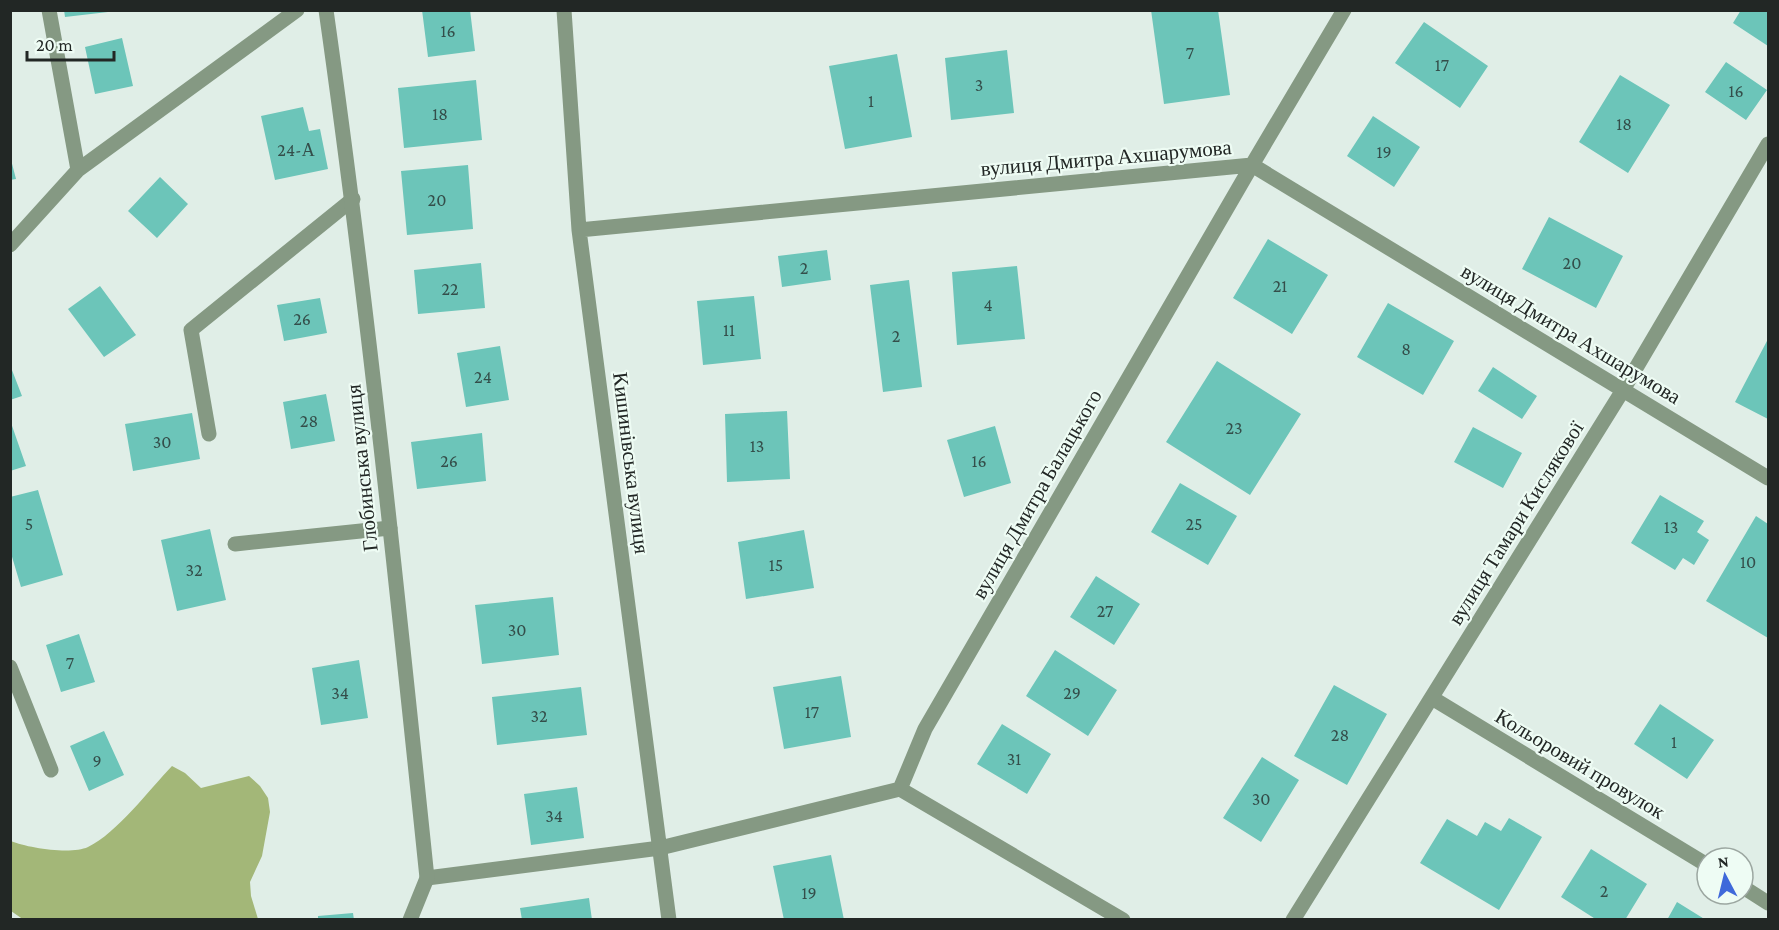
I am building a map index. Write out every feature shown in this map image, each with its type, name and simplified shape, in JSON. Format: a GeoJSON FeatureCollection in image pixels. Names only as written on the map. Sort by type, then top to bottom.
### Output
{"type":"FeatureCollection","features":[{"type":"Feature","properties":{"kind":"street"},"geometry":{"type":"LineString","coordinates":[[49,10],[78,170]]}},
{"type":"Feature","properties":{"kind":"street"},"geometry":{"type":"LineString","coordinates":[[10,245],[78,170],[297,10]]}},
{"type":"Feature","properties":{"kind":"street","name":"Глобинська вулиця"},"geometry":{"type":"LineString","coordinates":[[326,10],[352,199],[427,878],[410,920]]}},
{"type":"Feature","properties":{"kind":"street","name":"Кишинівська вулиця"},"geometry":{"type":"LineString","coordinates":[[564,10],[579,230],[669,920]]}},
{"type":"Feature","properties":{"kind":"street","name":"вулиця Дмитра Балацького"},"geometry":{"type":"LineString","coordinates":[[900,789],[925,729],[1344,10]]}},
{"type":"Feature","properties":{"kind":"street","name":"вулиця Тамари Кислякової"},"geometry":{"type":"LineString","coordinates":[[1293,920],[1623,390],[1768,144]]}},
{"type":"Feature","properties":{"kind":"street","name":"вулиця Дмитра Ахшарумова"},"geometry":{"type":"LineString","coordinates":[[579,230],[1252,165],[1768,478]]}},
{"type":"Feature","properties":{"kind":"street"},"geometry":{"type":"LineString","coordinates":[[209,434],[191,330],[352,199]]}},
{"type":"Feature","properties":{"kind":"street"},"geometry":{"type":"LineString","coordinates":[[235,544],[390,528]]}},
{"type":"Feature","properties":{"kind":"street"},"geometry":{"type":"LineString","coordinates":[[10,667],[51,770]]}},
{"type":"Feature","properties":{"kind":"street","name":"Кольоровий провулок"},"geometry":{"type":"LineString","coordinates":[[1432,698],[1695,858]]}},
{"type":"Feature","properties":{"kind":"street"},"geometry":{"type":"LineString","coordinates":[[427,878],[660,848],[900,789],[1123,920]]}},
{"type":"Feature","properties":{"kind":"street"},"geometry":{"type":"LineString","coordinates":[[1755,895],[1768,903]]}},
{"type":"Feature","properties":{"kind":"green space"},"geometry":{"type":"Polygon","coordinates":[[[172,766],[185,773],[201,788],[249,776],[268,798],[270,812],[262,856],[250,882],[251,896],[258,919],[24,920],[11,911],[11,841],[50,850],[88,847],[121,822],[172,766]]]}},
{"type":"Feature","properties":{"kind":"building"},"geometry":{"type":"Polygon","coordinates":[[[64,10],[108,10],[108,12],[65,17],[64,10]]]}},
{"type":"Feature","properties":{"kind":"building"},"geometry":{"type":"Polygon","coordinates":[[[422,10],[470,10],[475,51],[428,57],[422,10]]]}},
{"type":"Feature","properties":{"kind":"building"},"geometry":{"type":"Polygon","coordinates":[[[1151,10],[1218,10],[1230,95],[1164,104],[1151,10]]]}},
{"type":"Feature","properties":{"kind":"building"},"geometry":{"type":"Polygon","coordinates":[[[1741,10],[1768,10],[1768,46],[1733,23],[1741,10]]]}},
{"type":"Feature","properties":{"kind":"building"},"geometry":{"type":"Polygon","coordinates":[[[1424,22],[1488,66],[1460,108],[1395,63],[1424,22]]]}},
{"type":"Feature","properties":{"kind":"building"},"geometry":{"type":"Polygon","coordinates":[[[122,38],[133,86],[95,94],[85,47],[122,38]]]}},
{"type":"Feature","properties":{"kind":"building"},"geometry":{"type":"Polygon","coordinates":[[[1007,50],[1014,113],[951,120],[945,58],[1007,50]]]}},
{"type":"Feature","properties":{"kind":"building"},"geometry":{"type":"Polygon","coordinates":[[[897,54],[912,137],[845,149],[829,66],[897,54]]]}},
{"type":"Feature","properties":{"kind":"building"},"geometry":{"type":"Polygon","coordinates":[[[1726,62],[1767,90],[1746,120],[1705,92],[1726,62]]]}},
{"type":"Feature","properties":{"kind":"building"},"geometry":{"type":"Polygon","coordinates":[[[1620,75],[1670,105],[1628,173],[1579,142],[1620,75]]]}},
{"type":"Feature","properties":{"kind":"building"},"geometry":{"type":"Polygon","coordinates":[[[476,80],[482,140],[404,148],[398,88],[476,80]]]}},
{"type":"Feature","properties":{"kind":"building"},"geometry":{"type":"Polygon","coordinates":[[[303,107],[309,131],[320,129],[328,169],[275,180],[261,116],[303,107]]]}},
{"type":"Feature","properties":{"kind":"building"},"geometry":{"type":"Polygon","coordinates":[[[1373,116],[1420,147],[1394,187],[1347,156],[1373,116]]]}},
{"type":"Feature","properties":{"kind":"building"},"geometry":{"type":"Polygon","coordinates":[[[10,156],[16,179],[10,180],[10,156]]]}},
{"type":"Feature","properties":{"kind":"building"},"geometry":{"type":"Polygon","coordinates":[[[468,165],[473,229],[407,235],[401,171],[468,165]]]}},
{"type":"Feature","properties":{"kind":"building"},"geometry":{"type":"Polygon","coordinates":[[[160,177],[188,204],[157,238],[128,211],[160,177]]]}},
{"type":"Feature","properties":{"kind":"building"},"geometry":{"type":"Polygon","coordinates":[[[1549,217],[1623,256],[1596,308],[1522,269],[1549,217]]]}},
{"type":"Feature","properties":{"kind":"building"},"geometry":{"type":"Polygon","coordinates":[[[1268,239],[1328,275],[1292,334],[1233,298],[1268,239]]]}},
{"type":"Feature","properties":{"kind":"building"},"geometry":{"type":"Polygon","coordinates":[[[827,250],[831,280],[782,287],[778,256],[827,250]]]}},
{"type":"Feature","properties":{"kind":"building"},"geometry":{"type":"Polygon","coordinates":[[[481,263],[485,308],[418,314],[414,270],[481,263]]]}},
{"type":"Feature","properties":{"kind":"building"},"geometry":{"type":"Polygon","coordinates":[[[1017,266],[1025,339],[957,345],[952,272],[1017,266]]]}},
{"type":"Feature","properties":{"kind":"building"},"geometry":{"type":"Polygon","coordinates":[[[909,280],[922,387],[883,392],[870,285],[909,280]]]}},
{"type":"Feature","properties":{"kind":"building"},"geometry":{"type":"Polygon","coordinates":[[[100,286],[136,335],[104,357],[68,309],[100,286]]]}},
{"type":"Feature","properties":{"kind":"building"},"geometry":{"type":"Polygon","coordinates":[[[754,296],[761,359],[703,365],[697,301],[754,296]]]}},
{"type":"Feature","properties":{"kind":"building"},"geometry":{"type":"Polygon","coordinates":[[[320,298],[327,333],[284,341],[277,305],[320,298]]]}},
{"type":"Feature","properties":{"kind":"building"},"geometry":{"type":"Polygon","coordinates":[[[1388,303],[1454,341],[1423,395],[1357,357],[1388,303]]]}},
{"type":"Feature","properties":{"kind":"building"},"geometry":{"type":"Polygon","coordinates":[[[1768,339],[1768,419],[1735,402],[1768,339]]]}},
{"type":"Feature","properties":{"kind":"building"},"geometry":{"type":"Polygon","coordinates":[[[500,346],[509,400],[466,407],[457,353],[500,346]]]}},
{"type":"Feature","properties":{"kind":"building"},"geometry":{"type":"Polygon","coordinates":[[[1217,361],[1301,414],[1250,495],[1166,442],[1217,361]]]}},
{"type":"Feature","properties":{"kind":"building"},"geometry":{"type":"Polygon","coordinates":[[[10,365],[22,396],[10,400],[10,365]]]}},
{"type":"Feature","properties":{"kind":"building"},"geometry":{"type":"Polygon","coordinates":[[[1493,367],[1537,396],[1522,419],[1478,391],[1493,367]]]}},
{"type":"Feature","properties":{"kind":"building"},"geometry":{"type":"Polygon","coordinates":[[[326,394],[335,441],[291,449],[283,402],[326,394]]]}},
{"type":"Feature","properties":{"kind":"building"},"geometry":{"type":"Polygon","coordinates":[[[787,411],[790,479],[727,482],[725,414],[787,411]]]}},
{"type":"Feature","properties":{"kind":"building"},"geometry":{"type":"Polygon","coordinates":[[[192,413],[200,459],[133,471],[125,424],[192,413]]]}},
{"type":"Feature","properties":{"kind":"building"},"geometry":{"type":"Polygon","coordinates":[[[10,420],[26,466],[10,471],[10,420]]]}},
{"type":"Feature","properties":{"kind":"building"},"geometry":{"type":"Polygon","coordinates":[[[995,426],[1011,483],[964,497],[947,440],[995,426]]]}},
{"type":"Feature","properties":{"kind":"building"},"geometry":{"type":"Polygon","coordinates":[[[1473,427],[1522,453],[1503,488],[1454,462],[1473,427]]]}},
{"type":"Feature","properties":{"kind":"building"},"geometry":{"type":"Polygon","coordinates":[[[482,433],[486,481],[417,489],[411,442],[482,433]]]}},
{"type":"Feature","properties":{"kind":"building"},"geometry":{"type":"Polygon","coordinates":[[[1180,483],[1237,516],[1208,565],[1151,532],[1180,483]]]}},
{"type":"Feature","properties":{"kind":"building"},"geometry":{"type":"Polygon","coordinates":[[[38,490],[63,575],[21,587],[10,550],[10,497],[38,490]]]}},
{"type":"Feature","properties":{"kind":"building"},"geometry":{"type":"Polygon","coordinates":[[[1660,495],[1704,521],[1697,532],[1709,540],[1694,565],[1683,558],[1675,570],[1631,543],[1660,495]]]}},
{"type":"Feature","properties":{"kind":"building"},"geometry":{"type":"Polygon","coordinates":[[[1756,516],[1768,524],[1768,638],[1706,601],[1756,516]]]}},
{"type":"Feature","properties":{"kind":"building"},"geometry":{"type":"Polygon","coordinates":[[[210,529],[226,600],[177,611],[161,540],[210,529]]]}},
{"type":"Feature","properties":{"kind":"building"},"geometry":{"type":"Polygon","coordinates":[[[804,530],[814,588],[746,599],[738,542],[804,530]]]}},
{"type":"Feature","properties":{"kind":"building"},"geometry":{"type":"Polygon","coordinates":[[[1096,576],[1140,604],[1114,645],[1070,617],[1096,576]]]}},
{"type":"Feature","properties":{"kind":"building"},"geometry":{"type":"Polygon","coordinates":[[[553,597],[559,655],[482,664],[475,605],[553,597]]]}},
{"type":"Feature","properties":{"kind":"building"},"geometry":{"type":"Polygon","coordinates":[[[79,634],[95,682],[61,692],[46,645],[79,634]]]}},
{"type":"Feature","properties":{"kind":"building"},"geometry":{"type":"Polygon","coordinates":[[[1055,650],[1117,690],[1088,736],[1026,696],[1055,650]]]}},
{"type":"Feature","properties":{"kind":"building"},"geometry":{"type":"Polygon","coordinates":[[[359,660],[368,718],[321,725],[312,668],[359,660]]]}},
{"type":"Feature","properties":{"kind":"building"},"geometry":{"type":"Polygon","coordinates":[[[841,676],[851,737],[784,749],[773,687],[841,676]]]}},
{"type":"Feature","properties":{"kind":"building"},"geometry":{"type":"Polygon","coordinates":[[[1334,685],[1387,714],[1347,785],[1294,756],[1334,685]]]}},
{"type":"Feature","properties":{"kind":"building"},"geometry":{"type":"Polygon","coordinates":[[[581,687],[587,735],[497,745],[492,697],[581,687]]]}},
{"type":"Feature","properties":{"kind":"building"},"geometry":{"type":"Polygon","coordinates":[[[1660,704],[1714,740],[1687,779],[1634,744],[1660,704]]]}},
{"type":"Feature","properties":{"kind":"building"},"geometry":{"type":"Polygon","coordinates":[[[1002,724],[1051,754],[1027,794],[977,764],[1002,724]]]}},
{"type":"Feature","properties":{"kind":"building"},"geometry":{"type":"Polygon","coordinates":[[[104,731],[124,775],[89,791],[70,746],[104,731]]]}},
{"type":"Feature","properties":{"kind":"building"},"geometry":{"type":"Polygon","coordinates":[[[1262,757],[1299,780],[1261,842],[1223,818],[1262,757]]]}},
{"type":"Feature","properties":{"kind":"building"},"geometry":{"type":"Polygon","coordinates":[[[577,787],[584,838],[531,845],[524,794],[577,787]]]}},
{"type":"Feature","properties":{"kind":"building"},"geometry":{"type":"Polygon","coordinates":[[[1509,818],[1542,837],[1499,910],[1420,863],[1447,819],[1477,836],[1485,822],[1501,831],[1509,818]]]}},
{"type":"Feature","properties":{"kind":"building"},"geometry":{"type":"Polygon","coordinates":[[[1591,849],[1647,884],[1625,920],[1597,920],[1561,897],[1591,849]]]}},
{"type":"Feature","properties":{"kind":"building"},"geometry":{"type":"Polygon","coordinates":[[[831,855],[844,920],[784,920],[773,866],[831,855]]]}},
{"type":"Feature","properties":{"kind":"building"},"geometry":{"type":"Polygon","coordinates":[[[589,898],[592,920],[522,920],[520,908],[589,898]]]}},
{"type":"Feature","properties":{"kind":"building"},"geometry":{"type":"Polygon","coordinates":[[[1677,902],[1706,920],[1667,920],[1677,902]]]}},
{"type":"Feature","properties":{"kind":"building"},"geometry":{"type":"Polygon","coordinates":[[[353,913],[354,920],[318,920],[318,916],[353,913]]]}}]}
